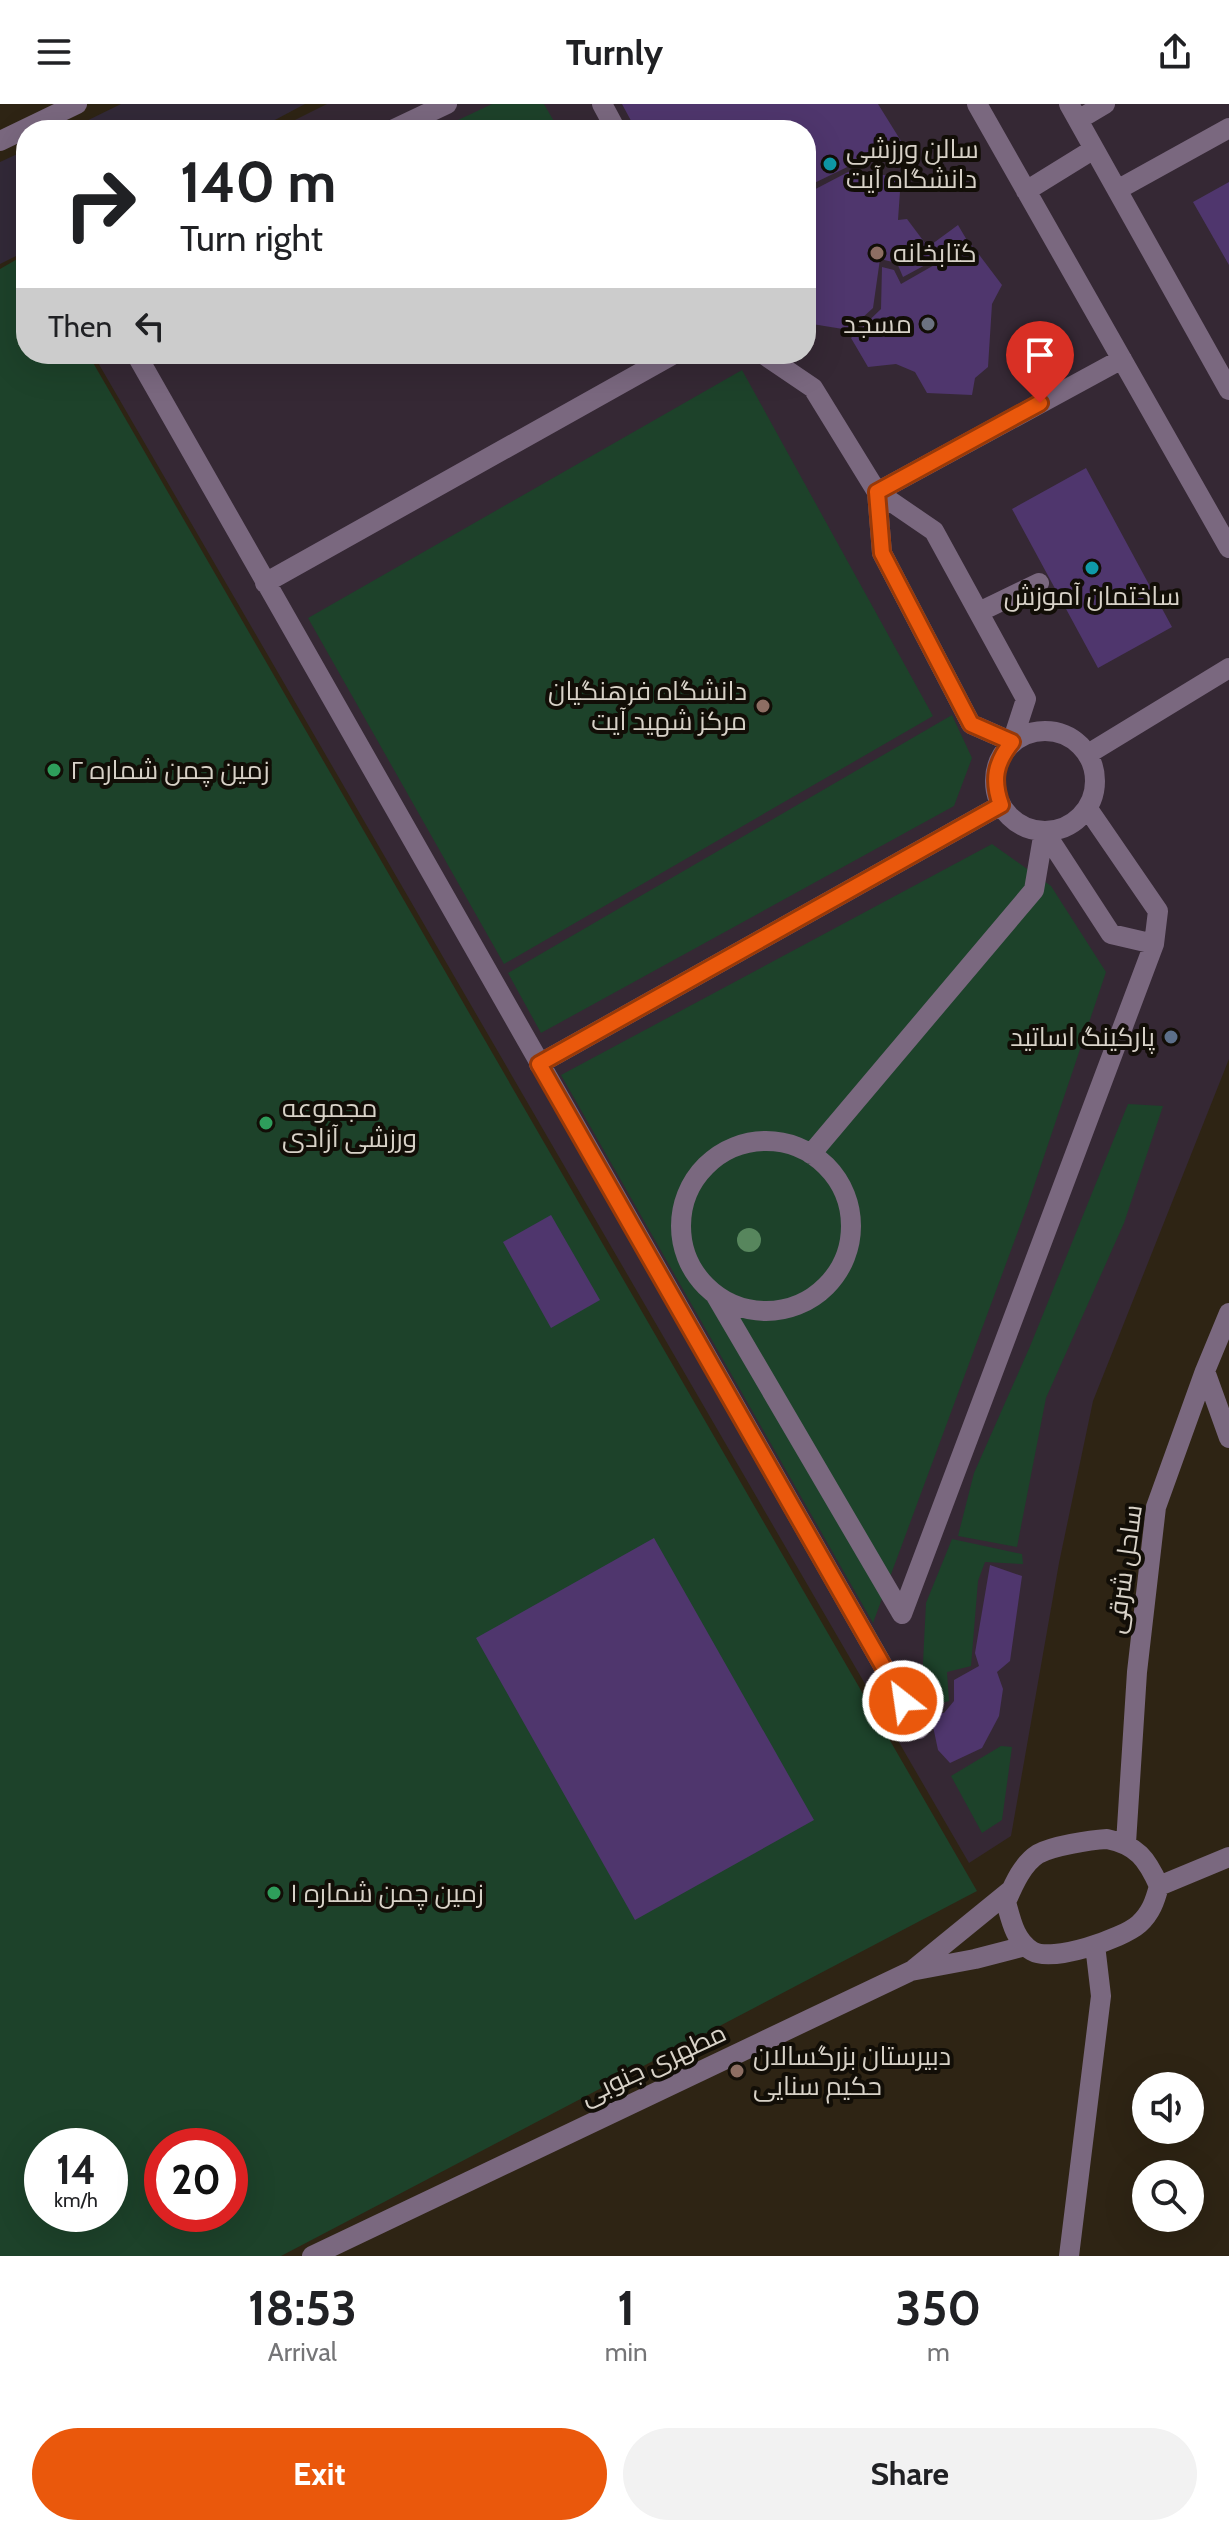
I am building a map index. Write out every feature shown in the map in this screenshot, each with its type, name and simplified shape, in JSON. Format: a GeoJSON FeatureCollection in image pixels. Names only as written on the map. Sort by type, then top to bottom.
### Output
{"type":"FeatureCollection","features":[{"type":"Feature","properties":{"kind":"street"},"geometry":{"type":"LineString","coordinates":[[44,120],[77,104]]}},
{"type":"Feature","properties":{"kind":"street"},"geometry":{"type":"LineString","coordinates":[[413,120],[447,104]]}},
{"type":"Feature","properties":{"kind":"street"},"geometry":{"type":"LineString","coordinates":[[977,104],[1229,548]]}},
{"type":"Feature","properties":{"kind":"street"},"geometry":{"type":"LineString","coordinates":[[1105,104],[1073,112],[1229,390]]}},
{"type":"Feature","properties":{"kind":"street"},"geometry":{"type":"LineString","coordinates":[[1117,190],[1229,128]]}},
{"type":"Feature","properties":{"kind":"street"},"geometry":{"type":"LineString","coordinates":[[1026,191],[1094,149]]}},
{"type":"Feature","properties":{"kind":"street"},"geometry":{"type":"LineString","coordinates":[[877,492],[1122,359]]}},
{"type":"Feature","properties":{"kind":"street"},"geometry":{"type":"LineString","coordinates":[[142,364],[919,1729]]}},
{"type":"Feature","properties":{"kind":"street"},"geometry":{"type":"LineString","coordinates":[[265,583],[656,364]]}},
{"type":"Feature","properties":{"kind":"street"},"geometry":{"type":"LineString","coordinates":[[778,364],[813,388],[877,492],[934,531],[1026,699],[1012,742]]}},
{"type":"Feature","properties":{"kind":"street"},"geometry":{"type":"LineString","coordinates":[[877,492],[882,553],[971,724],[1012,742]]}},
{"type":"Feature","properties":{"kind":"street"},"geometry":{"type":"LineString","coordinates":[[979,612],[1039,583]]}},
{"type":"Feature","properties":{"kind":"street"},"geometry":{"type":"LineString","coordinates":[[1088,754],[1229,668]]}},
{"type":"Feature","properties":{"kind":"street"},"geometry":{"type":"LineString","coordinates":[[1044,730],[1061,732],[1076,741],[1088,754],[1096,781],[1088,809],[1069,825],[1044,831],[1019,824],[1001,805],[995,789],[995,772],[1001,755],[1012,742],[1027,733],[1044,730]]}},
{"type":"Feature","properties":{"kind":"street"},"geometry":{"type":"LineString","coordinates":[[539,1064],[1001,805]]}},
{"type":"Feature","properties":{"kind":"street"},"geometry":{"type":"LineString","coordinates":[[715,1295],[739,1307],[767,1312],[794,1307],[818,1294],[837,1274],[849,1249],[851,1222],[846,1196],[832,1171],[811,1154],[785,1143],[756,1141],[728,1149],[704,1166],[688,1190],[681,1218],[683,1247],[695,1273],[715,1295],[902,1614],[1154,944],[1158,911],[1088,809]]}},
{"type":"Feature","properties":{"kind":"street"},"geometry":{"type":"LineString","coordinates":[[1044,831],[1111,934],[1154,944]]}},
{"type":"Feature","properties":{"kind":"street"},"geometry":{"type":"LineString","coordinates":[[811,1154],[1034,890],[1044,831]]}},
{"type":"Feature","properties":{"kind":"street","name":"ساحل شرقی"},"geometry":{"type":"LineString","coordinates":[[1126,1843],[1137,1672],[1156,1507],[1229,1313]]}},
{"type":"Feature","properties":{"kind":"street"},"geometry":{"type":"LineString","coordinates":[[1205,1371],[1229,1438]]}},
{"type":"Feature","properties":{"kind":"street"},"geometry":{"type":"LineString","coordinates":[[1087,1840],[1126,1843],[1149,1863],[1159,1886],[1153,1908],[1125,1934],[1076,1951],[1036,1954],[1025,1946],[1014,1929],[1006,1902],[1022,1870],[1038,1854],[1087,1840]]}},
{"type":"Feature","properties":{"kind":"street"},"geometry":{"type":"LineString","coordinates":[[1159,1886],[1229,1857]]}},
{"type":"Feature","properties":{"kind":"street"},"geometry":{"type":"LineString","coordinates":[[911,1971],[1011,1890]]}},
{"type":"Feature","properties":{"kind":"street"},"geometry":{"type":"LineString","coordinates":[[1069,2256],[1101,1996],[1095,1945]]}},
{"type":"Feature","properties":{"kind":"street","name":"مطهری جنوبی"},"geometry":{"type":"LineString","coordinates":[[312,2256],[911,1971],[1025,1946]]}},
{"type":"Feature","properties":{"kind":"shaded area"},"geometry":{"type":"Polygon","coordinates":[[[121,104],[305,104],[275,120],[88,120],[121,104]]]}},
{"type":"Feature","properties":{"kind":"shaded area","name":"دانشگاه فرهنگیان مرکز شهید آیت"},"geometry":{"type":"Polygon","coordinates":[[[327,104],[1229,104],[1229,1059],[1093,1401],[1059,1563],[1011,1836],[969,1863],[99,364],[816,364],[816,120],[295,120],[327,104]]]}},
{"type":"Feature","properties":{"kind":"shaded area"},"geometry":{"type":"Polygon","coordinates":[[[16,155],[16,256],[0,264],[0,162],[16,155]]]}},
{"type":"Feature","properties":{"kind":"green space"},"geometry":{"type":"Polygon","coordinates":[[[492,104],[544,104],[553,120],[458,120],[492,104]]]}},
{"type":"Feature","properties":{"kind":"green space","name":"مجموعه ورزشی آزادی"},"geometry":{"type":"Polygon","coordinates":[[[16,260],[16,364],[94,364],[977,1891],[281,2256],[0,2256],[0,269],[16,260]]]}},
{"type":"Feature","properties":{"kind":"green space"},"geometry":{"type":"Polygon","coordinates":[[[742,370],[933,716],[504,964],[308,618],[742,370]]]}},
{"type":"Feature","properties":{"kind":"green space"},"geometry":{"type":"Polygon","coordinates":[[[952,715],[972,758],[954,806],[541,1033],[508,973],[952,715]]]}},
{"type":"Feature","properties":{"kind":"green space"},"geometry":{"type":"Polygon","coordinates":[[[992,844],[1051,886],[1106,972],[1027,1207],[873,1623],[561,1075],[992,844]]]}},
{"type":"Feature","properties":{"kind":"green space"},"geometry":{"type":"Polygon","coordinates":[[[1128,1104],[1163,1106],[1124,1223],[1046,1398],[1017,1547],[958,1536],[974,1473],[1031,1344],[1128,1104]]]}},
{"type":"Feature","properties":{"kind":"green space"},"geometry":{"type":"Polygon","coordinates":[[[952,1539],[1022,1554],[1023,1564],[985,1562],[978,1581],[971,1666],[947,1672],[949,1701],[932,1706],[924,1699],[922,1682],[926,1603],[952,1539]]]}},
{"type":"Feature","properties":{"kind":"green space"},"geometry":{"type":"Polygon","coordinates":[[[1001,1746],[1012,1747],[1002,1820],[982,1833],[951,1776],[1001,1746]]]}},
{"type":"Feature","properties":{"kind":"building","name":"سالن ورزشی دانشگاه آیت"},"geometry":{"type":"Polygon","coordinates":[[[622,104],[878,104],[901,141],[816,182],[816,120],[631,120],[622,104]]]}},
{"type":"Feature","properties":{"kind":"building","name":"کتابخانه"},"geometry":{"type":"Polygon","coordinates":[[[850,171],[901,177],[898,220],[907,219],[928,247],[958,225],[968,242],[903,277],[897,263],[880,259],[873,308],[849,330],[816,325],[816,189],[850,171]]]}},
{"type":"Feature","properties":{"kind":"building"},"geometry":{"type":"Polygon","coordinates":[[[1229,182],[1229,265],[1193,202],[1229,182]]]}},
{"type":"Feature","properties":{"kind":"building","name":"مسجد"},"geometry":{"type":"Polygon","coordinates":[[[971,244],[1002,285],[992,304],[988,367],[975,378],[972,395],[927,393],[915,372],[896,364],[868,367],[851,338],[881,309],[882,267],[894,270],[901,284],[971,244]]]}},
{"type":"Feature","properties":{"kind":"building","name":"ساختمان آموزش"},"geometry":{"type":"Polygon","coordinates":[[[1086,468],[1172,627],[1098,668],[1012,509],[1086,468]]]}},
{"type":"Feature","properties":{"kind":"building"},"geometry":{"type":"Polygon","coordinates":[[[551,1215],[600,1300],[551,1328],[503,1242],[551,1215]]]}},
{"type":"Feature","properties":{"kind":"building"},"geometry":{"type":"Polygon","coordinates":[[[654,1538],[814,1820],[635,1920],[476,1638],[654,1538]]]}},
{"type":"Feature","properties":{"kind":"building"},"geometry":{"type":"Polygon","coordinates":[[[990,1565],[1022,1576],[1010,1661],[997,1672],[1003,1689],[999,1716],[982,1748],[950,1763],[938,1750],[930,1712],[944,1713],[954,1701],[954,1680],[979,1666],[975,1653],[990,1565]]]}},
{"type":"Feature","properties":{"kind":"place","name":"سالن ورزشی دانشگاه آیت"},"geometry":{"type":"Point","coordinates":[830,164]}},
{"type":"Feature","properties":{"kind":"place","name":"کتابخانه"},"geometry":{"type":"Point","coordinates":[877,253]}},
{"type":"Feature","properties":{"kind":"place","name":"مسجد"},"geometry":{"type":"Point","coordinates":[928,324]}},
{"type":"Feature","properties":{"kind":"place","name":"ساختمان آموزش"},"geometry":{"type":"Point","coordinates":[1092,568]}},
{"type":"Feature","properties":{"kind":"place","name":"دانشگاه فرهنگیان مرکز شهید آیت"},"geometry":{"type":"Point","coordinates":[763,706]}},
{"type":"Feature","properties":{"kind":"place","name":"زمین چمن شماره ۲"},"geometry":{"type":"Point","coordinates":[54,770]}},
{"type":"Feature","properties":{"kind":"place","name":"پارکینگ اساتید"},"geometry":{"type":"Point","coordinates":[1171,1037]}},
{"type":"Feature","properties":{"kind":"place","name":"مجموعه ورزشی آزادی"},"geometry":{"type":"Point","coordinates":[266,1123]}},
{"type":"Feature","properties":{"kind":"place","name":"زمین چمن شماره ۱"},"geometry":{"type":"Point","coordinates":[274,1893]}},
{"type":"Feature","properties":{"kind":"place","name":"دبیرستان بزرگسالان حکیم سنایی"},"geometry":{"type":"Point","coordinates":[737,2071]}},
{"type":"Feature","properties":{"kind":"route"},"geometry":{"type":"LineString","coordinates":[[903,1701],[539,1064],[1001,805],[995,789],[995,772],[1001,755],[1012,742],[971,724],[882,553],[877,492],[1040,403]]}}]}
